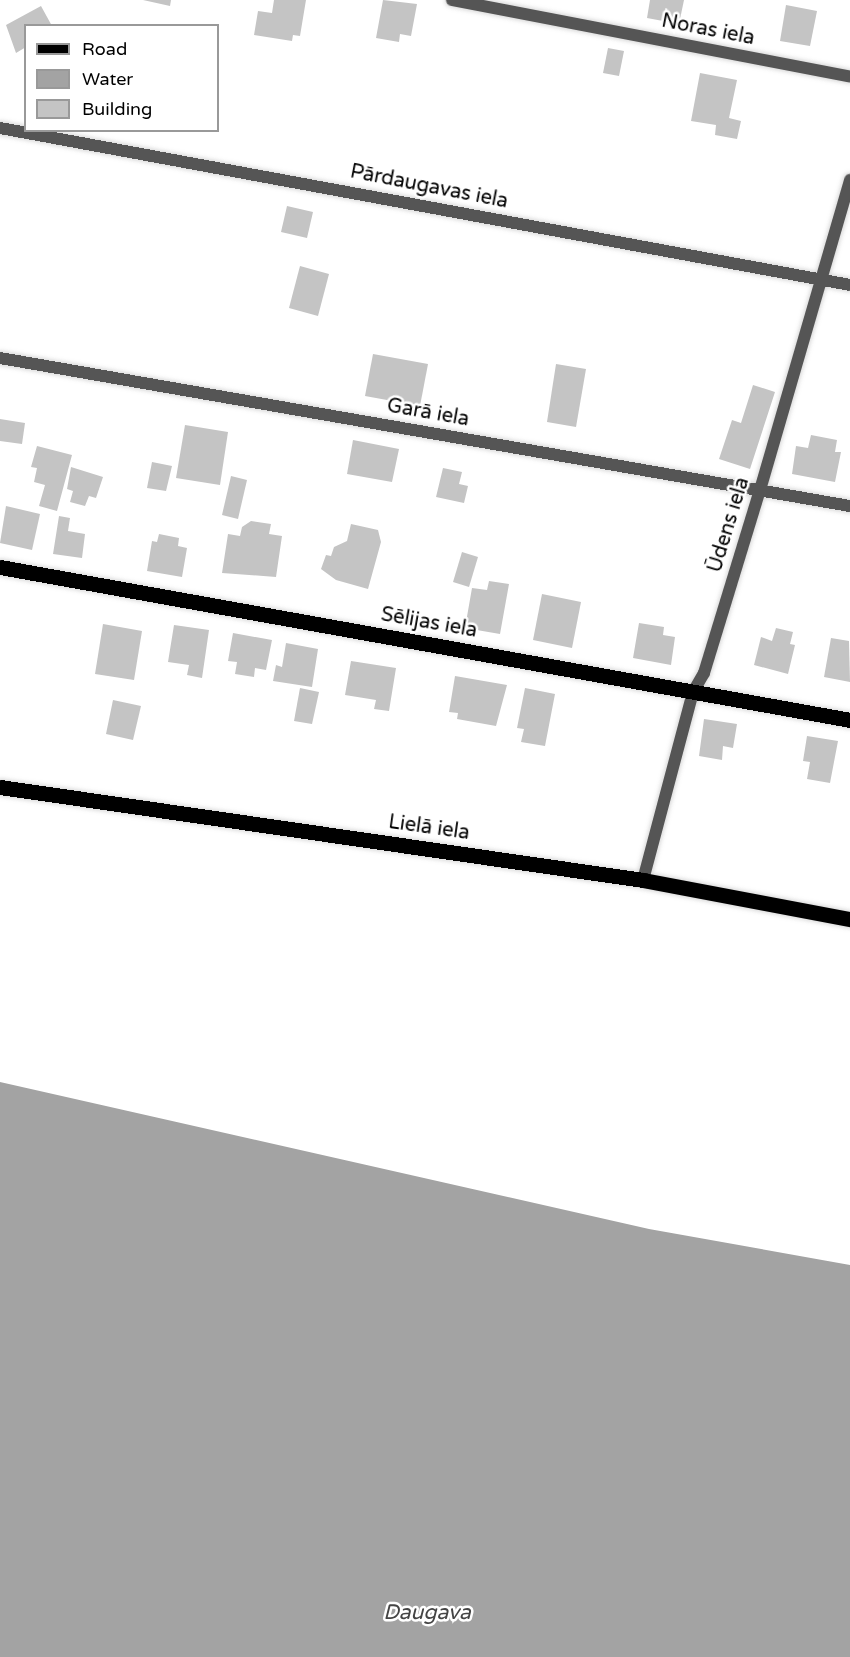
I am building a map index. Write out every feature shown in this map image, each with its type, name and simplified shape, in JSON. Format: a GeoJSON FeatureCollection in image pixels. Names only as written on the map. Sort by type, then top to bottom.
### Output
{"type":"FeatureCollection","features":[{"type":"Feature","properties":{"kind":"main road","name":"Sēlijas iela"},"geometry":{"type":"LineString","coordinates":[[0,567],[850,720]]}},
{"type":"Feature","properties":{"kind":"main road","name":"Lielā iela"},"geometry":{"type":"LineString","coordinates":[[0,787],[643,880],[850,920]]}},
{"type":"Feature","properties":{"kind":"street","name":"Noras iela"},"geometry":{"type":"LineString","coordinates":[[452,0],[850,77]]}},
{"type":"Feature","properties":{"kind":"street","name":"Pārdaugavas iela"},"geometry":{"type":"LineString","coordinates":[[0,128],[850,285]]}},
{"type":"Feature","properties":{"kind":"street","name":"Ūdens iela"},"geometry":{"type":"LineString","coordinates":[[643,880],[693,692],[704,673],[850,180]]}},
{"type":"Feature","properties":{"kind":"street","name":"Garā iela"},"geometry":{"type":"LineString","coordinates":[[0,358],[850,506]]}},
{"type":"Feature","properties":{"kind":"water","name":"Daugava"},"geometry":{"type":"Polygon","coordinates":[[[0,1082],[649,1229],[850,1265],[850,1657],[0,1657],[0,1082]]]}},
{"type":"Feature","properties":{"kind":"building"},"geometry":{"type":"Polygon","coordinates":[[[143,0],[171,0],[170,6],[143,0]]]}},
{"type":"Feature","properties":{"kind":"building"},"geometry":{"type":"Polygon","coordinates":[[[274,0],[306,0],[300,36],[293,35],[292,41],[254,35],[258,11],[272,13],[274,0]]]}},
{"type":"Feature","properties":{"kind":"building"},"geometry":{"type":"Polygon","coordinates":[[[383,0],[417,4],[411,36],[400,34],[399,42],[376,38],[383,0]]]}},
{"type":"Feature","properties":{"kind":"building"},"geometry":{"type":"Polygon","coordinates":[[[650,0],[684,0],[679,24],[647,18],[650,0]]]}},
{"type":"Feature","properties":{"kind":"building"},"geometry":{"type":"Polygon","coordinates":[[[786,5],[817,11],[810,46],[780,41],[786,5]]]}},
{"type":"Feature","properties":{"kind":"building"},"geometry":{"type":"Polygon","coordinates":[[[41,6],[51,24],[24,24],[24,48],[16,53],[6,25],[41,6]]]}},
{"type":"Feature","properties":{"kind":"building"},"geometry":{"type":"Polygon","coordinates":[[[608,48],[624,51],[619,76],[603,73],[608,48]]]}},
{"type":"Feature","properties":{"kind":"building"},"geometry":{"type":"Polygon","coordinates":[[[700,73],[737,80],[729,118],[741,121],[737,139],[715,135],[716,125],[691,121],[700,73]]]}},
{"type":"Feature","properties":{"kind":"building"},"geometry":{"type":"Polygon","coordinates":[[[287,206],[313,212],[307,238],[281,232],[287,206]]]}},
{"type":"Feature","properties":{"kind":"building"},"geometry":{"type":"Polygon","coordinates":[[[300,266],[329,274],[318,316],[289,308],[300,266]]]}},
{"type":"Feature","properties":{"kind":"building"},"geometry":{"type":"Polygon","coordinates":[[[373,354],[428,364],[420,406],[365,396],[373,354]]]}},
{"type":"Feature","properties":{"kind":"building"},"geometry":{"type":"Polygon","coordinates":[[[556,364],[586,369],[576,427],[547,422],[556,364]]]}},
{"type":"Feature","properties":{"kind":"building"},"geometry":{"type":"Polygon","coordinates":[[[753,385],[775,392],[750,469],[719,459],[732,420],[741,423],[753,385]]]}},
{"type":"Feature","properties":{"kind":"building"},"geometry":{"type":"Polygon","coordinates":[[[0,419],[25,423],[22,444],[0,441],[0,419]]]}},
{"type":"Feature","properties":{"kind":"building"},"geometry":{"type":"Polygon","coordinates":[[[185,425],[228,432],[220,485],[176,478],[185,425]]]}},
{"type":"Feature","properties":{"kind":"building"},"geometry":{"type":"Polygon","coordinates":[[[811,435],[837,440],[835,452],[841,452],[835,482],[792,474],[796,446],[808,448],[811,435]]]}},
{"type":"Feature","properties":{"kind":"building"},"geometry":{"type":"Polygon","coordinates":[[[353,440],[399,449],[392,482],[347,474],[353,440]]]}},
{"type":"Feature","properties":{"kind":"building"},"geometry":{"type":"Polygon","coordinates":[[[37,446],[72,455],[57,511],[39,506],[45,485],[34,482],[37,468],[31,467],[37,446]]]}},
{"type":"Feature","properties":{"kind":"building"},"geometry":{"type":"Polygon","coordinates":[[[152,462],[172,466],[166,491],[147,488],[152,462]]]}},
{"type":"Feature","properties":{"kind":"building"},"geometry":{"type":"Polygon","coordinates":[[[71,467],[103,477],[96,498],[89,496],[85,506],[70,502],[73,491],[67,489],[71,467]]]}},
{"type":"Feature","properties":{"kind":"building"},"geometry":{"type":"Polygon","coordinates":[[[443,468],[462,472],[459,484],[468,486],[464,503],[436,497],[443,468]]]}},
{"type":"Feature","properties":{"kind":"building"},"geometry":{"type":"Polygon","coordinates":[[[231,476],[247,480],[238,519],[222,515],[231,476]]]}},
{"type":"Feature","properties":{"kind":"building"},"geometry":{"type":"Polygon","coordinates":[[[6,506],[40,514],[32,550],[0,543],[6,506]]]}},
{"type":"Feature","properties":{"kind":"building"},"geometry":{"type":"Polygon","coordinates":[[[59,516],[70,518],[68,531],[85,534],[82,558],[53,554],[59,516]]]}},
{"type":"Feature","properties":{"kind":"building"},"geometry":{"type":"Polygon","coordinates":[[[251,521],[271,524],[269,534],[282,536],[276,577],[222,573],[228,534],[240,536],[242,527],[251,521]]]}},
{"type":"Feature","properties":{"kind":"building"},"geometry":{"type":"Polygon","coordinates":[[[351,524],[378,530],[381,542],[368,589],[336,580],[321,569],[326,555],[331,556],[334,547],[347,541],[351,524]]]}},
{"type":"Feature","properties":{"kind":"building"},"geometry":{"type":"Polygon","coordinates":[[[159,534],[179,538],[178,546],[187,548],[182,577],[147,571],[152,541],[157,542],[159,534]]]}},
{"type":"Feature","properties":{"kind":"building"},"geometry":{"type":"Polygon","coordinates":[[[462,552],[478,557],[469,587],[453,582],[462,552]]]}},
{"type":"Feature","properties":{"kind":"building"},"geometry":{"type":"Polygon","coordinates":[[[489,581],[509,584],[500,634],[465,628],[472,588],[487,590],[489,581]]]}},
{"type":"Feature","properties":{"kind":"building"},"geometry":{"type":"Polygon","coordinates":[[[542,594],[581,602],[572,648],[533,640],[542,594]]]}},
{"type":"Feature","properties":{"kind":"building"},"geometry":{"type":"Polygon","coordinates":[[[639,623],[664,627],[663,635],[675,637],[671,665],[633,658],[639,623]]]}},
{"type":"Feature","properties":{"kind":"building"},"geometry":{"type":"Polygon","coordinates":[[[103,624],[142,631],[134,680],[95,674],[103,624]]]}},
{"type":"Feature","properties":{"kind":"building"},"geometry":{"type":"Polygon","coordinates":[[[174,625],[209,630],[202,678],[187,675],[189,665],[168,662],[174,625]]]}},
{"type":"Feature","properties":{"kind":"building"},"geometry":{"type":"Polygon","coordinates":[[[776,628],[793,632],[790,644],[795,645],[788,674],[754,665],[761,637],[772,641],[776,628]]]}},
{"type":"Feature","properties":{"kind":"building"},"geometry":{"type":"Polygon","coordinates":[[[233,633],[272,640],[266,670],[255,668],[254,677],[235,674],[237,662],[228,661],[233,633]]]}},
{"type":"Feature","properties":{"kind":"building"},"geometry":{"type":"Polygon","coordinates":[[[831,638],[849,641],[850,682],[824,677],[831,638]]]}},
{"type":"Feature","properties":{"kind":"building"},"geometry":{"type":"Polygon","coordinates":[[[286,643],[318,649],[312,687],[273,681],[276,665],[282,667],[286,643]]]}},
{"type":"Feature","properties":{"kind":"building"},"geometry":{"type":"Polygon","coordinates":[[[351,661],[396,668],[389,711],[374,709],[376,700],[345,695],[351,661]]]}},
{"type":"Feature","properties":{"kind":"building"},"geometry":{"type":"Polygon","coordinates":[[[455,676],[507,685],[496,726],[457,719],[458,713],[449,712],[455,676]]]}},
{"type":"Feature","properties":{"kind":"building"},"geometry":{"type":"Polygon","coordinates":[[[300,688],[319,692],[312,724],[294,721],[300,688]]]}},
{"type":"Feature","properties":{"kind":"building"},"geometry":{"type":"Polygon","coordinates":[[[525,688],[555,694],[545,746],[521,742],[524,729],[517,728],[525,688]]]}},
{"type":"Feature","properties":{"kind":"building"},"geometry":{"type":"Polygon","coordinates":[[[113,700],[141,706],[133,740],[106,734],[113,700]]]}},
{"type":"Feature","properties":{"kind":"building"},"geometry":{"type":"Polygon","coordinates":[[[704,719],[737,724],[733,748],[723,746],[722,760],[699,756],[704,719]]]}},
{"type":"Feature","properties":{"kind":"building"},"geometry":{"type":"Polygon","coordinates":[[[807,736],[838,741],[830,783],[807,779],[810,762],[803,761],[807,736]]]}}]}
